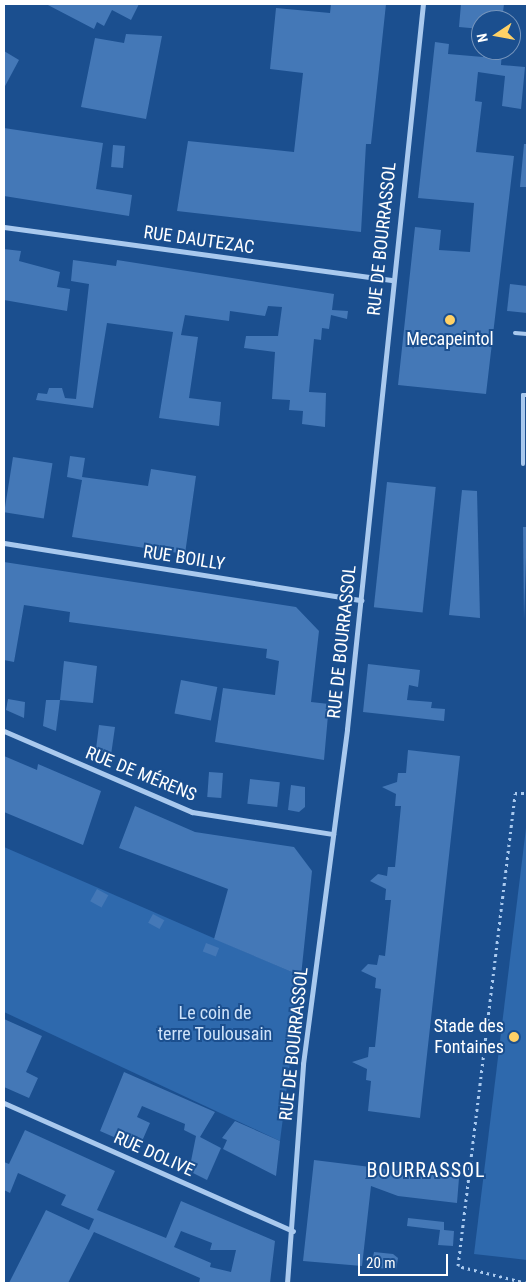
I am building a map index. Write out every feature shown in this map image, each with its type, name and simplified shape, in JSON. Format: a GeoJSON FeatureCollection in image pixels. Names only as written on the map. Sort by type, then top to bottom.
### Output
{"type":"FeatureCollection","features":[{"type":"Feature","properties":{"kind":"street","name":"RUE DE BOURRASSOL"},"geometry":{"type":"LineString","coordinates":[[287,1283],[293,1231],[303,1064],[361,600],[391,280],[423,4]]}},
{"type":"Feature","properties":{"kind":"street","name":"RUE DAUTEZAC"},"geometry":{"type":"LineString","coordinates":[[4,227],[391,280]]}},
{"type":"Feature","properties":{"kind":"street","name":"RUE BOILLY"},"geometry":{"type":"LineString","coordinates":[[4,543],[361,600]]}},
{"type":"Feature","properties":{"kind":"street","name":"RUE DE MÉRENS"},"geometry":{"type":"LineString","coordinates":[[4,731],[192,812],[333,834]]}},
{"type":"Feature","properties":{"kind":"street","name":"RUE DOLIVE"},"geometry":{"type":"LineString","coordinates":[[4,1103],[293,1231]]}},
{"type":"Feature","properties":{"kind":"lane"},"geometry":{"type":"LineString","coordinates":[[515,333],[527,334]]}},
{"type":"Feature","properties":{"kind":"lane"},"geometry":{"type":"LineString","coordinates":[[522,464],[523,395],[527,395]]}},
{"type":"Feature","properties":{"kind":"path"},"geometry":{"type":"LineString","coordinates":[[527,793],[515,793],[458,1266],[527,1283]]}},
{"type":"Feature","properties":{"kind":"green space","name":"Stade des Fontaines"},"geometry":{"type":"Polygon","coordinates":[[[527,820],[527,1260],[474,1254],[527,820]]]}},
{"type":"Feature","properties":{"kind":"green space","name":"Le coin de terre Toulousain"},"geometry":{"type":"Polygon","coordinates":[[[4,847],[301,976],[280,1141],[4,1012],[4,847]]]}},
{"type":"Feature","properties":{"kind":"building"},"geometry":{"type":"Polygon","coordinates":[[[46,4],[139,4],[131,20],[112,10],[104,26],[97,22],[94,29],[46,4]]]}},
{"type":"Feature","properties":{"kind":"building"},"geometry":{"type":"Polygon","coordinates":[[[331,4],[386,4],[371,144],[366,144],[361,232],[177,211],[188,141],[294,152],[303,73],[270,69],[276,8],[330,13],[331,4]]]}},
{"type":"Feature","properties":{"kind":"building"},"geometry":{"type":"Polygon","coordinates":[[[461,4],[504,4],[503,10],[471,10],[471,28],[459,27],[461,4]]]}},
{"type":"Feature","properties":{"kind":"building"},"geometry":{"type":"Polygon","coordinates":[[[126,34],[162,36],[146,119],[81,107],[95,38],[124,43],[126,34]]]}},
{"type":"Feature","properties":{"kind":"building"},"geometry":{"type":"Polygon","coordinates":[[[435,42],[449,44],[448,54],[471,56],[471,60],[501,60],[501,65],[525,67],[521,109],[502,106],[505,76],[478,72],[475,101],[482,102],[476,152],[514,156],[486,394],[398,385],[415,227],[441,230],[439,250],[470,252],[474,203],[418,198],[435,42]]]}},
{"type":"Feature","properties":{"kind":"building"},"geometry":{"type":"Polygon","coordinates":[[[4,51],[19,60],[4,88],[4,51]]]}},
{"type":"Feature","properties":{"kind":"building"},"geometry":{"type":"Polygon","coordinates":[[[4,128],[103,143],[96,189],[132,195],[129,216],[4,196],[4,128]]]}},
{"type":"Feature","properties":{"kind":"building"},"geometry":{"type":"Polygon","coordinates":[[[524,144],[527,144],[527,187],[520,187],[524,144]]]}},
{"type":"Feature","properties":{"kind":"building"},"geometry":{"type":"Polygon","coordinates":[[[113,145],[125,146],[123,168],[111,167],[113,145]]]}},
{"type":"Feature","properties":{"kind":"building"},"geometry":{"type":"Polygon","coordinates":[[[4,249],[21,251],[19,261],[60,272],[57,287],[70,289],[67,311],[4,300],[4,249]]]}},
{"type":"Feature","properties":{"kind":"building"},"geometry":{"type":"Polygon","coordinates":[[[73,260],[116,266],[117,260],[334,294],[332,310],[348,311],[347,319],[331,315],[329,329],[322,328],[321,340],[314,339],[309,392],[326,393],[325,427],[302,424],[303,411],[289,410],[290,400],[272,399],[275,352],[244,348],[246,336],[278,336],[282,307],[268,306],[265,316],[230,311],[229,321],[185,315],[181,335],[198,337],[189,398],[221,402],[219,426],[159,418],[173,332],[107,323],[93,408],[36,400],[38,393],[47,394],[49,388],[62,388],[65,398],[76,399],[89,284],[71,281],[73,260]]]}},
{"type":"Feature","properties":{"kind":"building"},"geometry":{"type":"Polygon","coordinates":[[[510,284],[527,286],[527,313],[507,311],[510,284]]]}},
{"type":"Feature","properties":{"kind":"building"},"geometry":{"type":"Polygon","coordinates":[[[70,456],[85,458],[82,477],[148,486],[151,469],[196,476],[185,554],[72,537],[82,480],[67,477],[70,456]]]}},
{"type":"Feature","properties":{"kind":"building"},"geometry":{"type":"Polygon","coordinates":[[[13,457],[53,463],[44,519],[4,512],[13,457]]]}},
{"type":"Feature","properties":{"kind":"building"},"geometry":{"type":"Polygon","coordinates":[[[387,482],[436,487],[423,612],[374,607],[387,482]]]}},
{"type":"Feature","properties":{"kind":"building"},"geometry":{"type":"Polygon","coordinates":[[[462,490],[477,491],[480,618],[449,615],[462,490]]]}},
{"type":"Feature","properties":{"kind":"building"},"geometry":{"type":"Polygon","coordinates":[[[523,527],[527,527],[524,620],[523,527]]]}},
{"type":"Feature","properties":{"kind":"building"},"geometry":{"type":"Polygon","coordinates":[[[4,562],[296,607],[319,631],[311,702],[329,704],[324,760],[215,742],[223,688],[275,695],[279,661],[266,658],[267,649],[69,622],[70,612],[24,605],[14,662],[4,660],[4,562]]]}},
{"type":"Feature","properties":{"kind":"building"},"geometry":{"type":"Polygon","coordinates":[[[64,661],[97,666],[93,703],[60,700],[64,661]]]}},
{"type":"Feature","properties":{"kind":"building"},"geometry":{"type":"Polygon","coordinates":[[[368,664],[420,670],[418,687],[409,685],[407,700],[432,702],[431,708],[445,709],[444,721],[363,712],[368,664]]]}},
{"type":"Feature","properties":{"kind":"building"},"geometry":{"type":"Polygon","coordinates":[[[181,680],[217,687],[211,720],[175,713],[181,680]]]}},
{"type":"Feature","properties":{"kind":"building"},"geometry":{"type":"Polygon","coordinates":[[[8,699],[25,702],[24,718],[6,710],[8,699]]]}},
{"type":"Feature","properties":{"kind":"building"},"geometry":{"type":"Polygon","coordinates":[[[46,700],[60,700],[56,731],[43,726],[46,700]]]}},
{"type":"Feature","properties":{"kind":"building"},"geometry":{"type":"Polygon","coordinates":[[[99,725],[115,727],[111,755],[96,749],[99,725]]]}},
{"type":"Feature","properties":{"kind":"building"},"geometry":{"type":"Polygon","coordinates":[[[408,750],[460,756],[420,1118],[368,1111],[371,1081],[366,1080],[367,1069],[352,1062],[368,1057],[369,1047],[375,1047],[381,989],[375,988],[376,978],[361,971],[368,964],[377,965],[379,955],[385,956],[391,900],[385,900],[386,889],[370,881],[378,874],[387,876],[388,867],[395,867],[401,806],[395,806],[396,794],[382,787],[397,782],[398,773],[406,773],[408,750]]]}},
{"type":"Feature","properties":{"kind":"building"},"geometry":{"type":"Polygon","coordinates":[[[4,756],[37,770],[38,764],[101,791],[83,845],[4,812],[4,756]]]}},
{"type":"Feature","properties":{"kind":"building"},"geometry":{"type":"Polygon","coordinates":[[[209,772],[223,773],[221,798],[207,797],[209,772]]]}},
{"type":"Feature","properties":{"kind":"building"},"geometry":{"type":"Polygon","coordinates":[[[250,779],[280,782],[277,807],[247,804],[250,779]]]}},
{"type":"Feature","properties":{"kind":"building"},"geometry":{"type":"Polygon","coordinates":[[[291,785],[305,787],[305,807],[299,812],[288,810],[291,785]]]}},
{"type":"Feature","properties":{"kind":"building"},"geometry":{"type":"Polygon","coordinates":[[[135,806],[195,832],[294,847],[312,871],[301,976],[214,939],[228,889],[119,848],[135,806]]]}},
{"type":"Feature","properties":{"kind":"building"},"geometry":{"type":"Polygon","coordinates":[[[97,889],[108,895],[102,908],[90,901],[97,889]]]}},
{"type":"Feature","properties":{"kind":"building"},"geometry":{"type":"Polygon","coordinates":[[[153,914],[164,920],[160,929],[148,923],[153,914]]]}},
{"type":"Feature","properties":{"kind":"building"},"geometry":{"type":"Polygon","coordinates":[[[206,943],[219,948],[216,956],[203,951],[206,943]]]}},
{"type":"Feature","properties":{"kind":"building"},"geometry":{"type":"Polygon","coordinates":[[[4,1019],[42,1036],[26,1072],[38,1078],[29,1098],[4,1087],[4,1019]]]}},
{"type":"Feature","properties":{"kind":"building"},"geometry":{"type":"Polygon","coordinates":[[[124,1072],[215,1112],[200,1137],[221,1148],[207,1180],[189,1171],[196,1136],[184,1130],[185,1124],[142,1106],[137,1117],[150,1123],[139,1148],[100,1131],[124,1072]]]}},
{"type":"Feature","properties":{"kind":"building"},"geometry":{"type":"Polygon","coordinates":[[[235,1121],[280,1141],[276,1176],[223,1149],[227,1140],[222,1138],[235,1121]]]}},
{"type":"Feature","properties":{"kind":"building"},"geometry":{"type":"Polygon","coordinates":[[[25,1130],[115,1171],[97,1210],[166,1238],[181,1201],[275,1241],[270,1283],[199,1283],[200,1278],[94,1232],[68,1283],[9,1283],[46,1210],[89,1230],[94,1219],[61,1205],[66,1195],[18,1173],[10,1193],[4,1190],[4,1162],[9,1164],[25,1130]],[[181,1231],[174,1247],[211,1263],[210,1267],[231,1272],[236,1250],[210,1250],[212,1243],[181,1231]]]}},
{"type":"Feature","properties":{"kind":"building"},"geometry":{"type":"Polygon","coordinates":[[[314,1160],[459,1178],[457,1203],[398,1196],[371,1186],[362,1266],[303,1261],[314,1160]]]}},
{"type":"Feature","properties":{"kind":"building"},"geometry":{"type":"Polygon","coordinates":[[[408,1218],[444,1222],[444,1230],[454,1231],[453,1246],[438,1245],[440,1230],[407,1226],[408,1218]]]}},
{"type":"Feature","properties":{"kind":"building"},"geometry":{"type":"Polygon","coordinates":[[[374,1252],[393,1254],[398,1258],[396,1270],[371,1267],[374,1252]]]}},
{"type":"Feature","properties":{"kind":"place","name":"Mecapeintol"},"geometry":{"type":"Point","coordinates":[450,320]}},
{"type":"Feature","properties":{"kind":"place","name":"Stade des Fontaines"},"geometry":{"type":"Point","coordinates":[514,1037]}},
{"type":"Feature","properties":{"kind":"district","name":"BOURRASSOL"},"geometry":{"type":"Point","coordinates":[426,1170]}}]}
